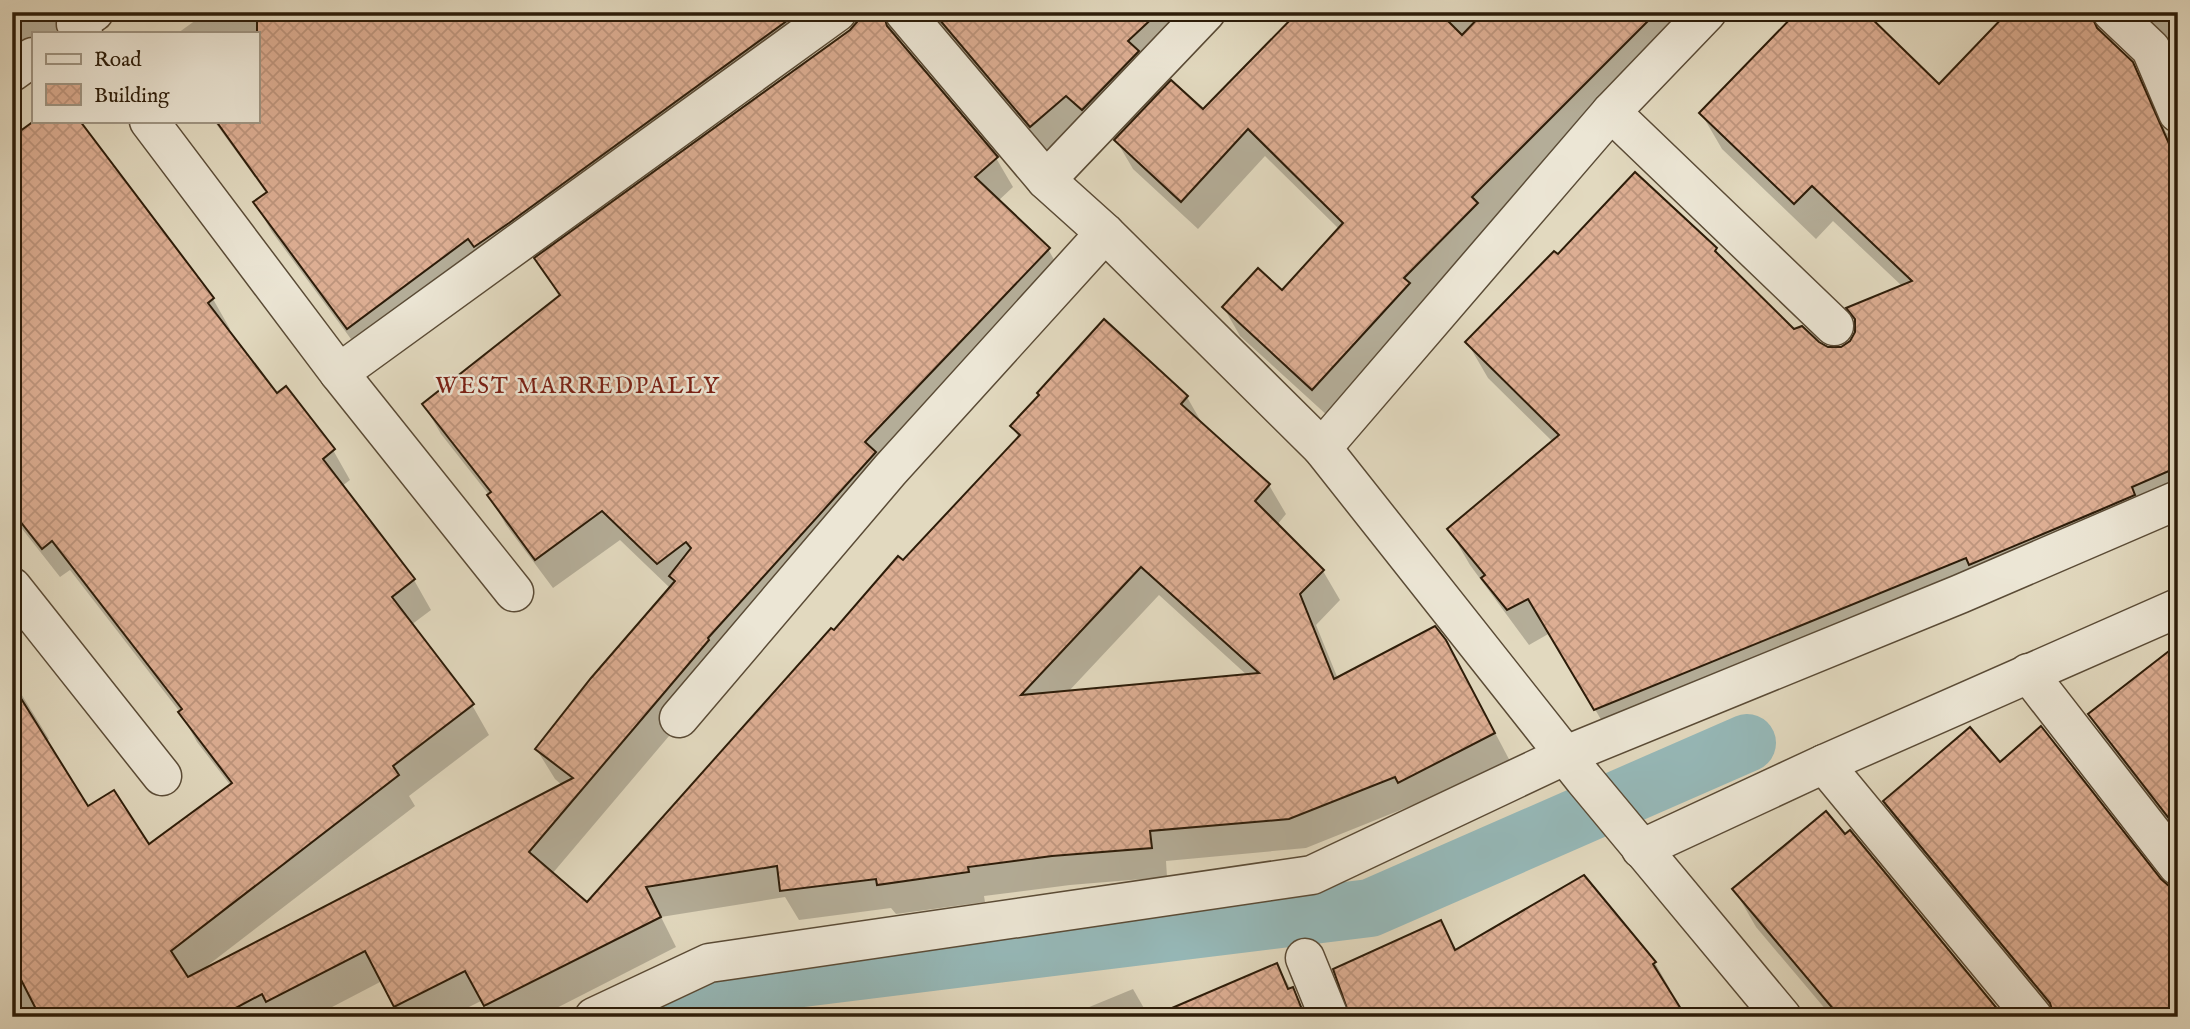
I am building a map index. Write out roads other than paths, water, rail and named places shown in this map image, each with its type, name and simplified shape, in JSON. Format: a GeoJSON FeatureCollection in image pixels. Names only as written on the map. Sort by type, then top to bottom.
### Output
{"type":"FeatureCollection","features":[{"type":"Feature","properties":{"kind":"street"},"geometry":{"type":"LineString","coordinates":[[339,373],[838,12]]}},
{"type":"Feature","properties":{"kind":"street"},"geometry":{"type":"LineString","coordinates":[[904,12],[1046,180],[1105,233],[1322,448],[1575,767],[1782,1017]]}},
{"type":"Feature","properties":{"kind":"street"},"geometry":{"type":"LineString","coordinates":[[1046,180],[1206,12]]}},
{"type":"Feature","properties":{"kind":"street"},"geometry":{"type":"LineString","coordinates":[[1322,448],[1611,112],[1707,12]]}},
{"type":"Feature","properties":{"kind":"street"},"geometry":{"type":"LineString","coordinates":[[2112,12],[2151,49],[2178,113]]}},
{"type":"Feature","properties":{"kind":"street"},"geometry":{"type":"LineString","coordinates":[[12,72],[32,58]]}},
{"type":"Feature","properties":{"kind":"street"},"geometry":{"type":"LineString","coordinates":[[1611,112],[1834,326]]}},
{"type":"Feature","properties":{"kind":"street"},"geometry":{"type":"LineString","coordinates":[[150,122],[339,373],[514,592]]}},
{"type":"Feature","properties":{"kind":"street"},"geometry":{"type":"LineString","coordinates":[[680,718],[890,470],[1105,233]]}},
{"type":"Feature","properties":{"kind":"street"},"geometry":{"type":"LineString","coordinates":[[594,1017],[709,963],[1312,875],[1575,767],[1960,594],[2178,500]]}},
{"type":"Feature","properties":{"kind":"street"},"geometry":{"type":"LineString","coordinates":[[12,587],[162,775]]}},
{"type":"Feature","properties":{"kind":"street"},"geometry":{"type":"LineString","coordinates":[[1632,837],[1824,764],[2178,608]]}},
{"type":"Feature","properties":{"kind":"street"},"geometry":{"type":"LineString","coordinates":[[2028,673],[2178,866]]}},
{"type":"Feature","properties":{"kind":"street"},"geometry":{"type":"LineString","coordinates":[[1824,764],[2033,1017]]}},
{"type":"Feature","properties":{"kind":"street"},"geometry":{"type":"LineString","coordinates":[[1305,958],[1329,1017]]}},
{"type":"Feature","properties":{"kind":"waterway"},"geometry":{"type":"LineString","coordinates":[[652,1017],[713,989],[1370,908],[1747,743]]}},
{"type":"Feature","properties":{"kind":"district","name":"WEST MARREDPALLY"},"geometry":{"type":"Point","coordinates":[578,386]}}]}
